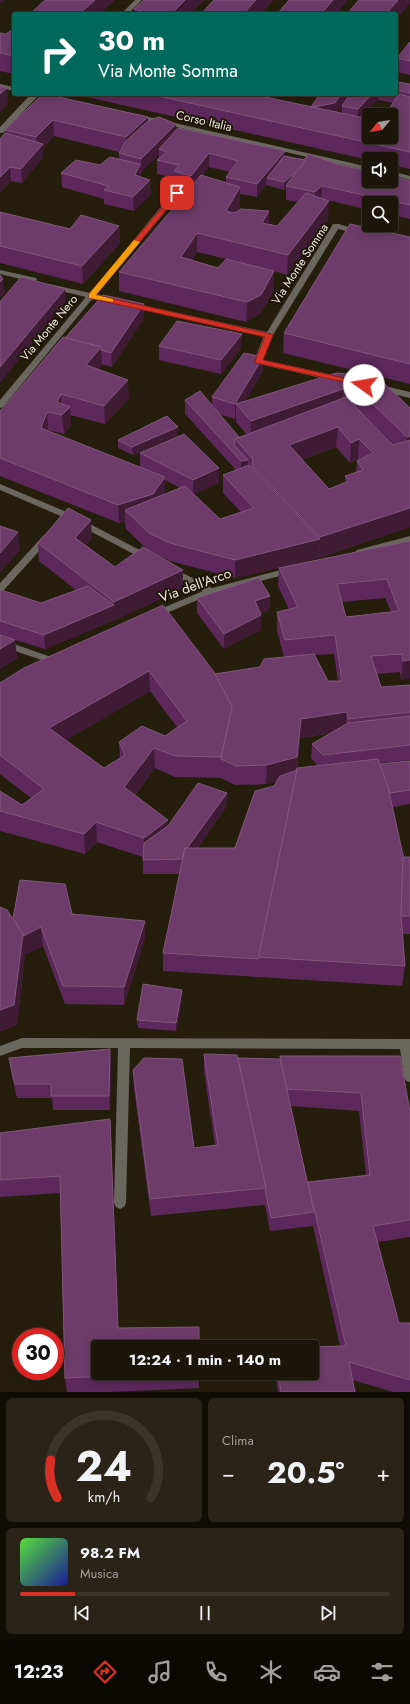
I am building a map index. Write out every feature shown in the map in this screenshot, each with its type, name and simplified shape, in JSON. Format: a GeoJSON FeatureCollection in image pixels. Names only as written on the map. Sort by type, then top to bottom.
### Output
{"type":"FeatureCollection","features":[{"type":"Feature","properties":{"kind":"street"},"geometry":{"type":"LineString","coordinates":[[126,12],[139,0]]}},
{"type":"Feature","properties":{"kind":"street"},"geometry":{"type":"LineString","coordinates":[[0,86],[12,89]]}},
{"type":"Feature","properties":{"kind":"street"},"geometry":{"type":"LineString","coordinates":[[0,131],[33,96]]}},
{"type":"Feature","properties":{"kind":"street"},"geometry":{"type":"LineString","coordinates":[[44,96],[67,101]]}},
{"type":"Feature","properties":{"kind":"street","name":"Corso Italia"},"geometry":{"type":"LineString","coordinates":[[129,115],[362,167]]}},
{"type":"Feature","properties":{"kind":"street"},"geometry":{"type":"LineString","coordinates":[[398,175],[410,178]]}},
{"type":"Feature","properties":{"kind":"street","name":"Via Monte Nero"},"geometry":{"type":"LineString","coordinates":[[0,405],[177,193]]}},
{"type":"Feature","properties":{"kind":"street","name":"Via Monte Somma"},"geometry":{"type":"LineString","coordinates":[[349,382],[258,361],[269,335],[336,226],[366,233]]}},
{"type":"Feature","properties":{"kind":"street"},"geometry":{"type":"LineString","coordinates":[[0,272],[91,296],[269,335]]}},
{"type":"Feature","properties":{"kind":"street"},"geometry":{"type":"LineString","coordinates":[[372,387],[410,395]]}},
{"type":"Feature","properties":{"kind":"street"},"geometry":{"type":"LineString","coordinates":[[0,486],[211,591]]}},
{"type":"Feature","properties":{"kind":"street"},"geometry":{"type":"LineString","coordinates":[[0,589],[51,532]]}},
{"type":"Feature","properties":{"kind":"street"},"geometry":{"type":"LineString","coordinates":[[349,555],[410,539]]}},
{"type":"Feature","properties":{"kind":"street","name":"Via dell'Arco"},"geometry":{"type":"LineString","coordinates":[[147,618],[211,591],[303,567]]}},
{"type":"Feature","properties":{"kind":"street"},"geometry":{"type":"LineString","coordinates":[[0,642],[51,658],[34,667]]}},
{"type":"Feature","properties":{"kind":"street"},"geometry":{"type":"LineString","coordinates":[[0,1051],[22,1043],[408,1044],[410,1077]]}},
{"type":"Feature","properties":{"kind":"street"},"geometry":{"type":"LineString","coordinates":[[120,1203],[124,1043]]}},
{"type":"Feature","properties":{"kind":"building"},"geometry":{"type":"Polygon","coordinates":[[[45,0],[95,0],[81,12],[32,12],[45,0]]]}},
{"type":"Feature","properties":{"kind":"building"},"geometry":{"type":"Polygon","coordinates":[[[144,0],[185,0],[173,12],[145,12],[134,9],[144,0]]]}},
{"type":"Feature","properties":{"kind":"building"},"geometry":{"type":"Polygon","coordinates":[[[214,0],[256,0],[245,12],[203,12],[214,0]]]}},
{"type":"Feature","properties":{"kind":"building"},"geometry":{"type":"Polygon","coordinates":[[[289,0],[333,0],[323,12],[279,12],[289,0]]]}},
{"type":"Feature","properties":{"kind":"building"},"geometry":{"type":"Polygon","coordinates":[[[359,0],[398,0],[388,12],[349,12],[359,0]]]}},
{"type":"Feature","properties":{"kind":"building"},"geometry":{"type":"Polygon","coordinates":[[[12,30],[12,56],[0,53],[0,33],[6,34],[12,30]]]}},
{"type":"Feature","properties":{"kind":"building"},"geometry":{"type":"Polygon","coordinates":[[[410,42],[410,61],[398,58],[410,42]]]}},
{"type":"Feature","properties":{"kind":"building"},"geometry":{"type":"Polygon","coordinates":[[[398,82],[410,84],[410,93],[398,90],[398,82]]]}},
{"type":"Feature","properties":{"kind":"building"},"geometry":{"type":"Polygon","coordinates":[[[0,86],[7,88],[0,94],[0,86]]]}},
{"type":"Feature","properties":{"kind":"building"},"geometry":{"type":"Polygon","coordinates":[[[399,94],[410,97],[410,152],[374,144],[398,144],[398,108],[390,108],[399,94]]]}},
{"type":"Feature","properties":{"kind":"building"},"geometry":{"type":"Polygon","coordinates":[[[41,96],[54,96],[148,117],[126,137],[53,120],[36,137],[5,130],[41,96]]]}},
{"type":"Feature","properties":{"kind":"building"},"geometry":{"type":"Polygon","coordinates":[[[158,96],[260,96],[362,118],[362,141],[158,96]]]}},
{"type":"Feature","properties":{"kind":"building"},"geometry":{"type":"Polygon","coordinates":[[[319,96],[340,96],[335,103],[311,107],[319,96]]]}},
{"type":"Feature","properties":{"kind":"building"},"geometry":{"type":"Polygon","coordinates":[[[349,96],[370,96],[358,109],[342,106],[349,96]]]}},
{"type":"Feature","properties":{"kind":"building"},"geometry":{"type":"Polygon","coordinates":[[[159,117],[176,124],[141,159],[119,153],[126,141],[148,121],[159,117]]]}},
{"type":"Feature","properties":{"kind":"building"},"geometry":{"type":"Polygon","coordinates":[[[178,128],[285,151],[257,184],[226,177],[238,161],[209,153],[191,176],[174,171],[179,165],[157,160],[167,152],[159,149],[178,128]]]}},
{"type":"Feature","properties":{"kind":"building"},"geometry":{"type":"Polygon","coordinates":[[[5,133],[43,144],[21,169],[10,167],[0,177],[0,139],[5,133]]]}},
{"type":"Feature","properties":{"kind":"building"},"geometry":{"type":"Polygon","coordinates":[[[308,154],[340,165],[362,170],[362,188],[398,188],[398,178],[410,181],[410,205],[398,202],[398,196],[368,196],[322,186],[315,192],[286,186],[308,154]]]}},
{"type":"Feature","properties":{"kind":"building"},"geometry":{"type":"Polygon","coordinates":[[[284,156],[305,160],[298,170],[284,182],[267,178],[284,156]]]}},
{"type":"Feature","properties":{"kind":"building"},"geometry":{"type":"Polygon","coordinates":[[[110,157],[140,164],[135,175],[150,180],[133,197],[104,190],[109,186],[61,173],[76,160],[100,165],[110,157]]]}},
{"type":"Feature","properties":{"kind":"building"},"geometry":{"type":"Polygon","coordinates":[[[201,175],[240,187],[226,211],[234,213],[241,209],[269,211],[262,223],[277,226],[306,193],[329,201],[288,255],[197,233],[181,257],[218,268],[226,259],[274,271],[261,295],[247,302],[119,272],[201,175]]]}},
{"type":"Feature","properties":{"kind":"building"},"geometry":{"type":"Polygon","coordinates":[[[0,212],[70,229],[81,215],[119,226],[82,266],[0,246],[0,212]]]}},
{"type":"Feature","properties":{"kind":"building"},"geometry":{"type":"Polygon","coordinates":[[[350,224],[362,227],[362,232],[387,232],[410,237],[410,364],[284,333],[350,224]]]}},
{"type":"Feature","properties":{"kind":"building"},"geometry":{"type":"Polygon","coordinates":[[[0,275],[3,279],[0,282],[0,275]]]}},
{"type":"Feature","properties":{"kind":"building"},"geometry":{"type":"Polygon","coordinates":[[[21,277],[65,289],[0,367],[0,302],[21,277]]]}},
{"type":"Feature","properties":{"kind":"building"},"geometry":{"type":"Polygon","coordinates":[[[103,295],[144,304],[111,353],[101,350],[101,347],[65,338],[103,295]]]}},
{"type":"Feature","properties":{"kind":"building"},"geometry":{"type":"Polygon","coordinates":[[[177,321],[242,334],[221,360],[159,346],[177,321]]]}},
{"type":"Feature","properties":{"kind":"building"},"geometry":{"type":"Polygon","coordinates":[[[63,337],[101,347],[86,365],[128,380],[104,406],[61,394],[57,402],[70,407],[62,415],[47,412],[41,428],[165,477],[153,494],[118,505],[0,458],[0,411],[63,337]]]}},
{"type":"Feature","properties":{"kind":"building"},"geometry":{"type":"Polygon","coordinates":[[[244,353],[263,357],[235,404],[212,397],[244,353]]]}},
{"type":"Feature","properties":{"kind":"building"},"geometry":{"type":"Polygon","coordinates":[[[336,373],[359,375],[377,379],[385,384],[410,408],[410,436],[407,437],[361,393],[350,389],[343,389],[251,421],[236,404],[336,373]]]}},
{"type":"Feature","properties":{"kind":"building"},"geometry":{"type":"Polygon","coordinates":[[[200,391],[239,437],[235,439],[234,445],[248,460],[241,461],[185,400],[200,391]]]}},
{"type":"Feature","properties":{"kind":"building"},"geometry":{"type":"Polygon","coordinates":[[[346,397],[393,445],[410,440],[410,508],[320,537],[252,466],[253,459],[235,439],[346,397]],[[338,427],[289,445],[329,489],[349,481],[345,476],[363,470],[357,461],[373,453],[359,439],[351,443],[338,427]]]}},
{"type":"Feature","properties":{"kind":"building"},"geometry":{"type":"Polygon","coordinates":[[[167,416],[178,427],[132,447],[118,440],[167,416]]]}},
{"type":"Feature","properties":{"kind":"building"},"geometry":{"type":"Polygon","coordinates":[[[184,434],[219,468],[193,480],[140,453],[184,434]]]}},
{"type":"Feature","properties":{"kind":"building"},"geometry":{"type":"Polygon","coordinates":[[[249,465],[320,539],[235,560],[170,543],[149,533],[125,510],[185,486],[220,519],[254,508],[223,475],[249,465]]]}},
{"type":"Feature","properties":{"kind":"building"},"geometry":{"type":"Polygon","coordinates":[[[68,508],[91,520],[75,538],[115,567],[143,547],[183,570],[114,602],[38,543],[68,508]]]}},
{"type":"Feature","properties":{"kind":"building"},"geometry":{"type":"Polygon","coordinates":[[[0,526],[18,532],[0,553],[0,526]]]}},
{"type":"Feature","properties":{"kind":"building"},"geometry":{"type":"Polygon","coordinates":[[[410,541],[410,660],[403,661],[402,654],[371,656],[381,687],[410,685],[410,712],[348,719],[347,712],[301,719],[297,757],[267,765],[236,766],[221,759],[232,707],[215,674],[260,667],[264,659],[314,654],[328,681],[342,681],[335,635],[285,640],[277,612],[298,607],[279,568],[410,541]],[[387,579],[337,584],[346,617],[399,611],[387,579]]]}},
{"type":"Feature","properties":{"kind":"building"},"geometry":{"type":"Polygon","coordinates":[[[259,578],[270,596],[255,601],[261,615],[224,634],[197,598],[259,578]]]}},
{"type":"Feature","properties":{"kind":"building"},"geometry":{"type":"Polygon","coordinates":[[[88,586],[114,605],[44,635],[0,621],[1,590],[41,603],[88,586]]]}},
{"type":"Feature","properties":{"kind":"building"},"geometry":{"type":"Polygon","coordinates":[[[163,605],[214,672],[232,707],[221,757],[175,756],[154,748],[124,787],[168,820],[144,838],[96,822],[84,834],[0,811],[0,791],[22,805],[44,789],[0,755],[0,683],[24,668],[163,605]],[[149,671],[49,728],[104,768],[125,755],[119,742],[142,726],[165,736],[187,721],[149,671]]]}},
{"type":"Feature","properties":{"kind":"building"},"geometry":{"type":"Polygon","coordinates":[[[0,635],[15,640],[0,649],[0,635]]]}},
{"type":"Feature","properties":{"kind":"building"},"geometry":{"type":"Polygon","coordinates":[[[410,716],[410,745],[323,755],[312,744],[348,723],[410,716]]]}},
{"type":"Feature","properties":{"kind":"building"},"geometry":{"type":"Polygon","coordinates":[[[378,759],[388,787],[403,855],[401,914],[405,966],[258,957],[297,768],[378,759]]]}},
{"type":"Feature","properties":{"kind":"building"},"geometry":{"type":"Polygon","coordinates":[[[410,761],[410,790],[390,793],[380,764],[410,761]]]}},
{"type":"Feature","properties":{"kind":"building"},"geometry":{"type":"Polygon","coordinates":[[[297,770],[258,959],[163,953],[185,848],[235,848],[255,791],[274,786],[280,776],[297,770]]]}},
{"type":"Feature","properties":{"kind":"building"},"geometry":{"type":"Polygon","coordinates":[[[198,783],[227,793],[187,848],[185,848],[182,859],[143,860],[144,843],[168,826],[198,783]]]}},
{"type":"Feature","properties":{"kind":"building"},"geometry":{"type":"Polygon","coordinates":[[[403,857],[410,857],[410,916],[401,916],[403,857]]]}},
{"type":"Feature","properties":{"kind":"building"},"geometry":{"type":"Polygon","coordinates":[[[20,880],[65,884],[72,914],[145,921],[124,987],[63,986],[41,927],[23,936],[13,919],[20,880]]]}},
{"type":"Feature","properties":{"kind":"building"},"geometry":{"type":"Polygon","coordinates":[[[0,907],[7,910],[23,934],[14,1005],[0,1010],[0,907]]]}},
{"type":"Feature","properties":{"kind":"building"},"geometry":{"type":"Polygon","coordinates":[[[143,984],[182,990],[176,1023],[137,1020],[143,984]]]}},
{"type":"Feature","properties":{"kind":"building"},"geometry":{"type":"Polygon","coordinates":[[[110,1049],[109,1096],[51,1096],[51,1084],[15,1084],[9,1058],[110,1049]]]}},
{"type":"Feature","properties":{"kind":"building"},"geometry":{"type":"Polygon","coordinates":[[[204,1054],[237,1055],[266,1188],[150,1199],[133,1070],[144,1058],[182,1059],[194,1148],[218,1145],[204,1054]]]}},
{"type":"Feature","properties":{"kind":"building"},"geometry":{"type":"Polygon","coordinates":[[[280,1056],[400,1056],[410,1112],[410,1220],[373,1226],[399,1323],[410,1323],[410,1380],[349,1362],[355,1392],[281,1392],[279,1380],[319,1380],[319,1347],[346,1346],[308,1182],[370,1175],[361,1093],[287,1089],[280,1056]]]}},
{"type":"Feature","properties":{"kind":"building"},"geometry":{"type":"Polygon","coordinates":[[[238,1058],[280,1059],[314,1212],[271,1218],[238,1058]]]}},
{"type":"Feature","properties":{"kind":"building"},"geometry":{"type":"Polygon","coordinates":[[[110,1119],[118,1328],[199,1327],[199,1340],[91,1340],[91,1377],[65,1378],[60,1176],[0,1180],[0,1133],[110,1119]]]}},
{"type":"Feature","properties":{"kind":"slow traffic"},"geometry":{"type":"LineString","coordinates":[[111,300],[91,296],[136,242]]}},
{"type":"Feature","properties":{"kind":"route"},"geometry":{"type":"LineString","coordinates":[[177,193],[91,296],[269,335],[258,361],[364,385]]}}]}
